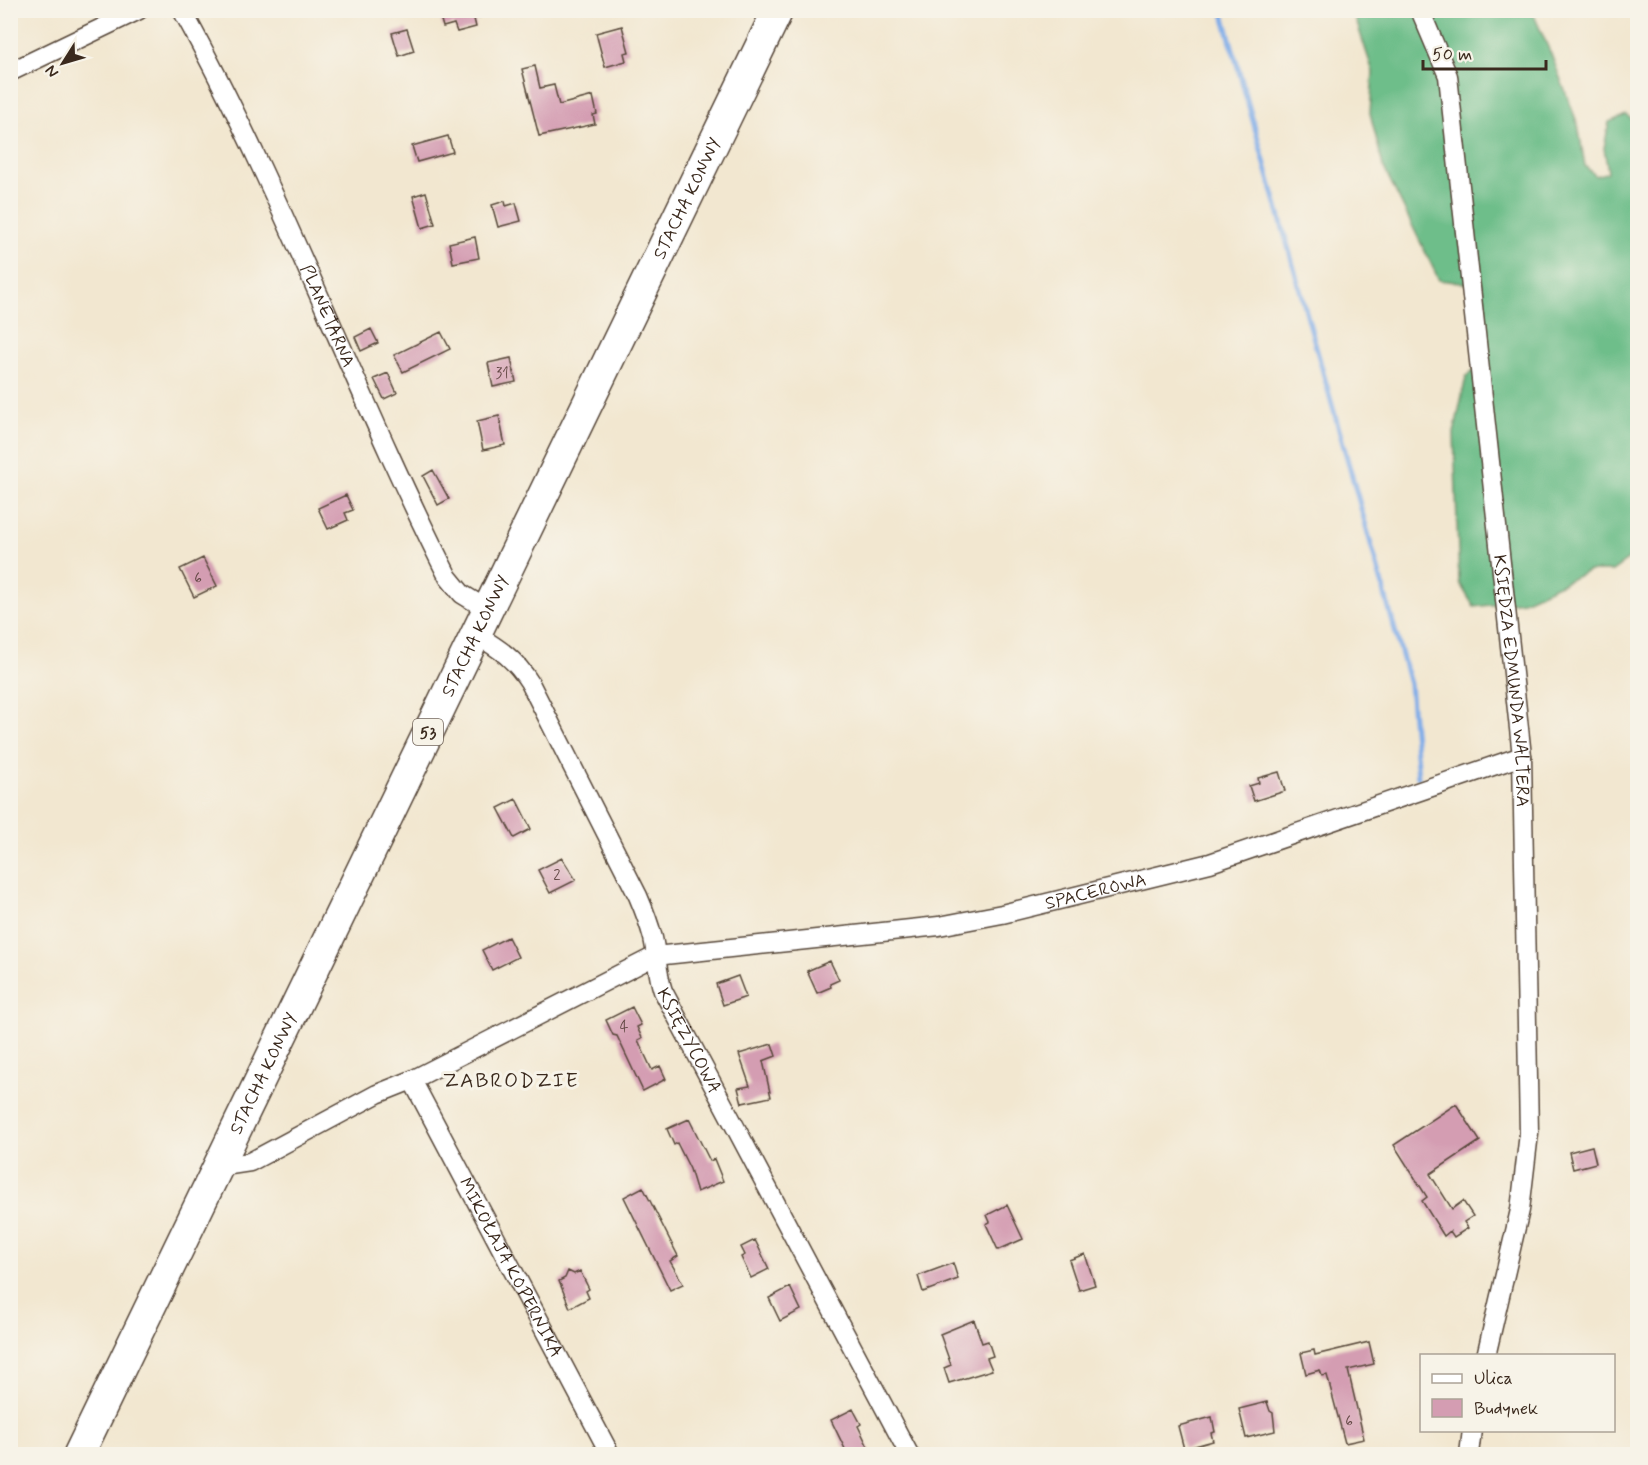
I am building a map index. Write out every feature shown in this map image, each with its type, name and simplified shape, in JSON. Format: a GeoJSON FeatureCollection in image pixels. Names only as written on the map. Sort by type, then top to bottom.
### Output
{"type":"FeatureCollection","features":[{"type":"Feature","properties":{"kind":"main road","name":"STACHA KONWY"},"geometry":{"type":"LineString","coordinates":[[79,1455],[778,10]]}},
{"type":"Feature","properties":{"kind":"street"},"geometry":{"type":"LineString","coordinates":[[10,72],[139,10]]}},
{"type":"Feature","properties":{"kind":"street","name":"PLANETARNA"},"geometry":{"type":"LineString","coordinates":[[182,10],[237,114],[365,400],[448,577],[481,622]]}},
{"type":"Feature","properties":{"kind":"street","name":"KSIĘDZA EDMUNDA WALTERA"},"geometry":{"type":"LineString","coordinates":[[1420,10],[1448,76],[1522,756],[1529,1133],[1520,1210],[1486,1354]]}},
{"type":"Feature","properties":{"kind":"street","name":"KSIĘŻYCOWA"},"geometry":{"type":"LineString","coordinates":[[481,622],[496,646],[516,662],[530,683],[638,896],[649,922],[657,974],[663,992],[909,1455]]}},
{"type":"Feature","properties":{"kind":"street","name":"SPACEROWA"},"geometry":{"type":"LineString","coordinates":[[655,956],[939,927],[1002,914],[1210,863],[1522,756]]}},
{"type":"Feature","properties":{"kind":"street"},"geometry":{"type":"LineString","coordinates":[[218,1167],[250,1162],[377,1094],[412,1080],[655,956]]}},
{"type":"Feature","properties":{"kind":"street","name":"MIKOŁAJA KOPERNIKA"},"geometry":{"type":"LineString","coordinates":[[412,1080],[610,1455]]}},
{"type":"Feature","properties":{"kind":"street"},"geometry":{"type":"LineString","coordinates":[[1469,1455],[1472,1432]]}},
{"type":"Feature","properties":{"kind":"green space"},"geometry":{"type":"Polygon","coordinates":[[[1353,11],[1532,11],[1578,125],[1585,166],[1596,176],[1608,172],[1604,148],[1609,122],[1626,115],[1637,123],[1637,553],[1612,571],[1589,571],[1523,601],[1474,607],[1459,582],[1454,433],[1466,377],[1489,359],[1482,285],[1439,280],[1383,166],[1370,113],[1373,72],[1353,11]]]}},
{"type":"Feature","properties":{"kind":"building"},"geometry":{"type":"Polygon","coordinates":[[[438,10],[489,10],[489,15],[474,19],[476,27],[457,32],[454,24],[443,27],[438,10]]]}},
{"type":"Feature","properties":{"kind":"building"},"geometry":{"type":"Polygon","coordinates":[[[622,26],[629,52],[624,53],[626,61],[605,67],[596,33],[622,26]]]}},
{"type":"Feature","properties":{"kind":"building"},"geometry":{"type":"Polygon","coordinates":[[[407,29],[414,51],[399,56],[392,33],[407,29]]]}},
{"type":"Feature","properties":{"kind":"building"},"geometry":{"type":"Polygon","coordinates":[[[535,66],[540,88],[554,85],[559,105],[593,96],[597,114],[593,115],[595,124],[539,136],[522,69],[535,66]]]}},
{"type":"Feature","properties":{"kind":"building"},"geometry":{"type":"Polygon","coordinates":[[[448,136],[453,152],[417,162],[412,146],[448,136]]]}},
{"type":"Feature","properties":{"kind":"building"},"geometry":{"type":"Polygon","coordinates":[[[426,192],[435,224],[422,228],[413,196],[426,192]]]}},
{"type":"Feature","properties":{"kind":"building"},"geometry":{"type":"Polygon","coordinates":[[[505,201],[506,206],[516,203],[521,221],[498,227],[492,205],[505,201]]]}},
{"type":"Feature","properties":{"kind":"building"},"geometry":{"type":"Polygon","coordinates":[[[475,237],[479,258],[453,263],[449,243],[475,237]]]}},
{"type":"Feature","properties":{"kind":"building"},"geometry":{"type":"Polygon","coordinates":[[[371,329],[378,343],[361,351],[355,337],[371,329]]]}},
{"type":"Feature","properties":{"kind":"building"},"geometry":{"type":"Polygon","coordinates":[[[441,332],[450,349],[403,372],[394,355],[441,332]]]}},
{"type":"Feature","properties":{"kind":"building"},"geometry":{"type":"Polygon","coordinates":[[[511,358],[516,382],[493,387],[488,363],[511,358]]]}},
{"type":"Feature","properties":{"kind":"building"},"geometry":{"type":"Polygon","coordinates":[[[388,373],[397,393],[384,399],[374,379],[388,373]]]}},
{"type":"Feature","properties":{"kind":"building"},"geometry":{"type":"Polygon","coordinates":[[[499,416],[505,445],[483,450],[477,421],[499,416]]]}},
{"type":"Feature","properties":{"kind":"building"},"geometry":{"type":"Polygon","coordinates":[[[433,470],[449,499],[438,505],[423,476],[433,470]]]}},
{"type":"Feature","properties":{"kind":"building"},"geometry":{"type":"Polygon","coordinates":[[[346,495],[353,510],[345,513],[348,520],[328,529],[318,508],[346,495]]]}},
{"type":"Feature","properties":{"kind":"building"},"geometry":{"type":"Polygon","coordinates":[[[203,558],[217,586],[194,597],[180,569],[203,558]]]}},
{"type":"Feature","properties":{"kind":"building"},"geometry":{"type":"Polygon","coordinates":[[[1279,772],[1285,791],[1254,801],[1249,786],[1259,783],[1258,778],[1279,772]]]}},
{"type":"Feature","properties":{"kind":"building"},"geometry":{"type":"Polygon","coordinates":[[[516,799],[531,829],[514,838],[498,808],[516,799]]]}},
{"type":"Feature","properties":{"kind":"building"},"geometry":{"type":"Polygon","coordinates":[[[562,858],[576,880],[550,893],[538,870],[562,858]]]}},
{"type":"Feature","properties":{"kind":"building"},"geometry":{"type":"Polygon","coordinates":[[[508,937],[518,957],[492,970],[482,950],[508,937]]]}},
{"type":"Feature","properties":{"kind":"building"},"geometry":{"type":"Polygon","coordinates":[[[830,961],[839,980],[830,984],[831,987],[817,993],[807,971],[830,961]]]}},
{"type":"Feature","properties":{"kind":"building"},"geometry":{"type":"Polygon","coordinates":[[[738,976],[746,997],[723,1005],[716,984],[738,976]]]}},
{"type":"Feature","properties":{"kind":"building"},"geometry":{"type":"Polygon","coordinates":[[[632,1007],[641,1025],[637,1027],[642,1038],[638,1040],[652,1070],[660,1066],[666,1079],[643,1091],[617,1036],[613,1035],[606,1020],[632,1007]]]}},
{"type":"Feature","properties":{"kind":"building"},"geometry":{"type":"Polygon","coordinates":[[[772,1044],[776,1056],[763,1061],[771,1097],[742,1103],[738,1088],[750,1086],[739,1054],[772,1044]]]}},
{"type":"Feature","properties":{"kind":"building"},"geometry":{"type":"Polygon","coordinates":[[[1456,1104],[1480,1141],[1430,1174],[1452,1209],[1463,1201],[1473,1216],[1464,1222],[1468,1228],[1454,1237],[1450,1231],[1444,1236],[1422,1201],[1427,1197],[1394,1145],[1456,1104]]]}},
{"type":"Feature","properties":{"kind":"building"},"geometry":{"type":"Polygon","coordinates":[[[689,1119],[710,1161],[714,1159],[723,1181],[697,1192],[690,1169],[677,1143],[674,1145],[667,1129],[689,1119]]]}},
{"type":"Feature","properties":{"kind":"building"},"geometry":{"type":"Polygon","coordinates":[[[1592,1146],[1596,1163],[1573,1169],[1569,1152],[1592,1146]]]}},
{"type":"Feature","properties":{"kind":"building"},"geometry":{"type":"Polygon","coordinates":[[[643,1187],[678,1256],[670,1261],[683,1284],[670,1290],[624,1197],[643,1187]]]}},
{"type":"Feature","properties":{"kind":"building"},"geometry":{"type":"Polygon","coordinates":[[[1007,1205],[1023,1239],[998,1250],[986,1224],[990,1222],[987,1215],[1007,1205]]]}},
{"type":"Feature","properties":{"kind":"building"},"geometry":{"type":"Polygon","coordinates":[[[755,1240],[769,1269],[751,1278],[741,1257],[745,1255],[741,1247],[755,1240]]]}},
{"type":"Feature","properties":{"kind":"building"},"geometry":{"type":"Polygon","coordinates":[[[1085,1254],[1095,1285],[1079,1290],[1069,1260],[1085,1254]]]}},
{"type":"Feature","properties":{"kind":"building"},"geometry":{"type":"Polygon","coordinates":[[[953,1263],[958,1279],[923,1292],[918,1276],[953,1263]]]}},
{"type":"Feature","properties":{"kind":"building"},"geometry":{"type":"Polygon","coordinates":[[[568,1271],[574,1274],[580,1271],[589,1289],[586,1291],[589,1298],[570,1308],[559,1281],[565,1278],[568,1271]]]}},
{"type":"Feature","properties":{"kind":"building"},"geometry":{"type":"Polygon","coordinates":[[[790,1287],[801,1310],[780,1321],[769,1298],[790,1287]]]}},
{"type":"Feature","properties":{"kind":"building"},"geometry":{"type":"Polygon","coordinates":[[[974,1320],[982,1343],[988,1341],[993,1356],[987,1358],[992,1370],[949,1383],[944,1368],[951,1365],[940,1334],[974,1320]]]}},
{"type":"Feature","properties":{"kind":"building"},"geometry":{"type":"Polygon","coordinates":[[[1369,1342],[1374,1364],[1348,1370],[1364,1439],[1345,1443],[1327,1375],[1322,1376],[1320,1370],[1306,1374],[1301,1353],[1314,1350],[1315,1355],[1369,1342]]]}},
{"type":"Feature","properties":{"kind":"building"},"geometry":{"type":"Polygon","coordinates":[[[1267,1402],[1273,1413],[1275,1431],[1246,1438],[1239,1409],[1267,1402]]]}},
{"type":"Feature","properties":{"kind":"building"},"geometry":{"type":"Polygon","coordinates":[[[853,1409],[861,1424],[858,1426],[872,1455],[848,1455],[831,1420],[853,1409]]]}},
{"type":"Feature","properties":{"kind":"building"},"geometry":{"type":"Polygon","coordinates":[[[1212,1417],[1215,1432],[1211,1433],[1213,1441],[1184,1449],[1178,1426],[1212,1417]]]}},
{"type":"Feature","properties":{"kind":"waterway"},"geometry":{"type":"LineString","coordinates":[[1222,10],[1410,684],[1418,777]]}},
{"type":"Feature","properties":{"kind":"district","name":"ZABRODZIE"},"geometry":{"type":"Point","coordinates":[511,1080]}}]}
